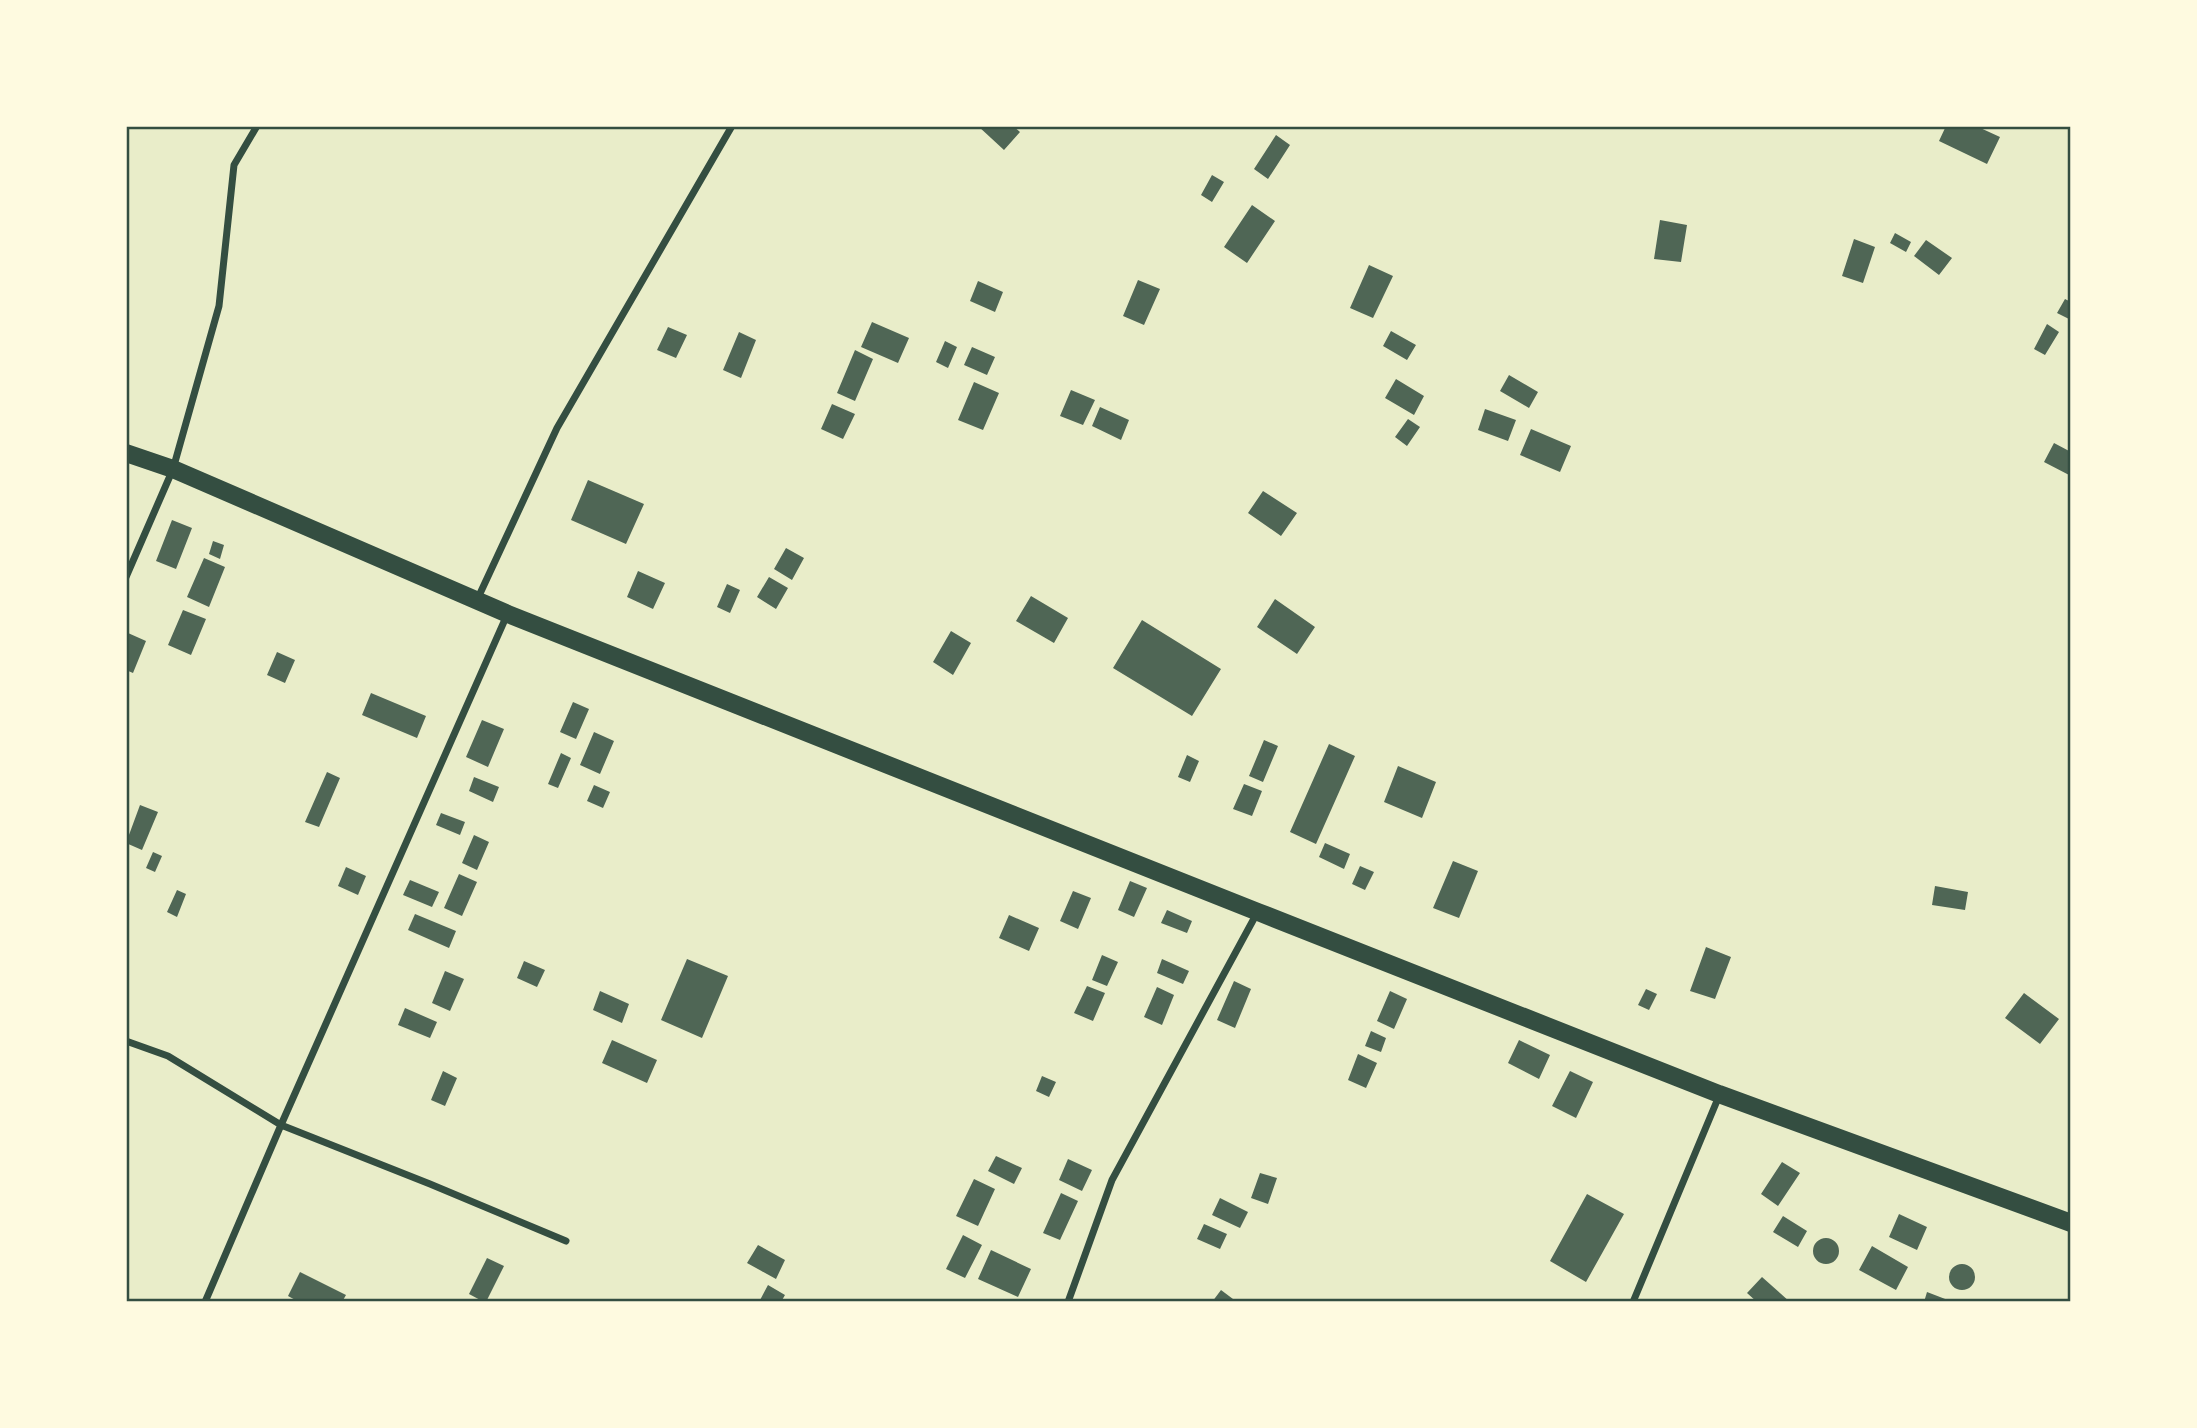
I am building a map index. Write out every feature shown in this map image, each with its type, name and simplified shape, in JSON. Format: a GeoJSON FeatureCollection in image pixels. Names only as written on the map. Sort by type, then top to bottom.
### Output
{"type":"FeatureCollection","features":[{"type":"Feature","properties":{"kind":"main road"},"geometry":{"type":"LineString","coordinates":[[126,453],[173,469],[508,614],[1258,912],[1719,1094],[2071,1223]]}},
{"type":"Feature","properties":{"kind":"street"},"geometry":{"type":"LineString","coordinates":[[126,577],[173,469],[219,306],[234,164],[257,126]]}},
{"type":"Feature","properties":{"kind":"street"},"geometry":{"type":"LineString","coordinates":[[476,601],[557,428],[732,126]]}},
{"type":"Feature","properties":{"kind":"street"},"geometry":{"type":"LineString","coordinates":[[205,1302],[508,614]]}},
{"type":"Feature","properties":{"kind":"street"},"geometry":{"type":"LineString","coordinates":[[1068,1302],[1112,1180],[1258,912]]}},
{"type":"Feature","properties":{"kind":"street"},"geometry":{"type":"LineString","coordinates":[[126,1041],[168,1056],[281,1125],[566,1241]]}},
{"type":"Feature","properties":{"kind":"street"},"geometry":{"type":"LineString","coordinates":[[1633,1302],[1719,1094]]}},
{"type":"Feature","properties":{"kind":"building"},"geometry":{"type":"Polygon","coordinates":[[[978,126],[1013,126],[1020,132],[1004,150],[978,126]]]}},
{"type":"Feature","properties":{"kind":"building"},"geometry":{"type":"Polygon","coordinates":[[[1946,126],[1976,126],[2000,137],[1987,164],[1939,141],[1946,126]]]}},
{"type":"Feature","properties":{"kind":"building"},"geometry":{"type":"Polygon","coordinates":[[[1276,135],[1290,145],[1268,179],[1254,169],[1276,135]]]}},
{"type":"Feature","properties":{"kind":"building"},"geometry":{"type":"Polygon","coordinates":[[[1212,175],[1224,182],[1212,202],[1201,195],[1212,175]]]}},
{"type":"Feature","properties":{"kind":"building"},"geometry":{"type":"Polygon","coordinates":[[[1252,205],[1275,221],[1247,263],[1224,247],[1252,205]]]}},
{"type":"Feature","properties":{"kind":"building"},"geometry":{"type":"Polygon","coordinates":[[[1660,220],[1687,225],[1681,262],[1654,259],[1660,220]]]}},
{"type":"Feature","properties":{"kind":"building"},"geometry":{"type":"Polygon","coordinates":[[[1895,233],[1911,242],[1906,252],[1890,243],[1895,233]]]}},
{"type":"Feature","properties":{"kind":"building"},"geometry":{"type":"Polygon","coordinates":[[[1854,239],[1875,247],[1863,283],[1842,276],[1854,239]]]}},
{"type":"Feature","properties":{"kind":"building"},"geometry":{"type":"Polygon","coordinates":[[[1926,240],[1952,258],[1939,275],[1914,256],[1926,240]]]}},
{"type":"Feature","properties":{"kind":"building"},"geometry":{"type":"Polygon","coordinates":[[[1369,265],[1393,276],[1373,318],[1350,308],[1369,265]]]}},
{"type":"Feature","properties":{"kind":"building"},"geometry":{"type":"Polygon","coordinates":[[[1138,280],[1160,289],[1144,325],[1123,316],[1138,280]]]}},
{"type":"Feature","properties":{"kind":"building"},"geometry":{"type":"Polygon","coordinates":[[[978,281],[1003,292],[995,312],[970,301],[978,281]]]}},
{"type":"Feature","properties":{"kind":"building"},"geometry":{"type":"Polygon","coordinates":[[[2065,299],[2071,302],[2071,320],[2057,313],[2065,299]]]}},
{"type":"Feature","properties":{"kind":"building"},"geometry":{"type":"Polygon","coordinates":[[[872,322],[909,338],[898,363],[861,347],[872,322]]]}},
{"type":"Feature","properties":{"kind":"building"},"geometry":{"type":"Polygon","coordinates":[[[2047,324],[2059,332],[2045,355],[2034,349],[2047,324]]]}},
{"type":"Feature","properties":{"kind":"building"},"geometry":{"type":"Polygon","coordinates":[[[668,327],[687,335],[676,358],[657,350],[668,327]]]}},
{"type":"Feature","properties":{"kind":"building"},"geometry":{"type":"Polygon","coordinates":[[[1391,331],[1416,345],[1407,360],[1383,346],[1391,331]]]}},
{"type":"Feature","properties":{"kind":"building"},"geometry":{"type":"Polygon","coordinates":[[[739,332],[756,340],[741,378],[723,370],[739,332]]]}},
{"type":"Feature","properties":{"kind":"building"},"geometry":{"type":"Polygon","coordinates":[[[945,341],[957,347],[948,368],[936,362],[945,341]]]}},
{"type":"Feature","properties":{"kind":"building"},"geometry":{"type":"Polygon","coordinates":[[[972,347],[995,357],[987,375],[964,365],[972,347]]]}},
{"type":"Feature","properties":{"kind":"building"},"geometry":{"type":"Polygon","coordinates":[[[855,350],[873,359],[855,401],[837,393],[855,350]]]}},
{"type":"Feature","properties":{"kind":"building"},"geometry":{"type":"Polygon","coordinates":[[[1509,375],[1538,392],[1529,408],[1500,391],[1509,375]]]}},
{"type":"Feature","properties":{"kind":"building"},"geometry":{"type":"Polygon","coordinates":[[[1396,379],[1424,396],[1414,415],[1385,398],[1396,379]]]}},
{"type":"Feature","properties":{"kind":"building"},"geometry":{"type":"Polygon","coordinates":[[[974,382],[999,393],[983,430],[958,420],[974,382]]]}},
{"type":"Feature","properties":{"kind":"building"},"geometry":{"type":"Polygon","coordinates":[[[1071,390],[1095,400],[1083,425],[1060,416],[1071,390]]]}},
{"type":"Feature","properties":{"kind":"building"},"geometry":{"type":"Polygon","coordinates":[[[832,404],[855,414],[843,439],[821,429],[832,404]]]}},
{"type":"Feature","properties":{"kind":"building"},"geometry":{"type":"Polygon","coordinates":[[[1100,407],[1129,420],[1121,440],[1092,426],[1100,407]]]}},
{"type":"Feature","properties":{"kind":"building"},"geometry":{"type":"Polygon","coordinates":[[[1485,409],[1516,420],[1508,441],[1478,430],[1485,409]]]}},
{"type":"Feature","properties":{"kind":"building"},"geometry":{"type":"Polygon","coordinates":[[[1408,419],[1420,427],[1407,446],[1395,437],[1408,419]]]}},
{"type":"Feature","properties":{"kind":"building"},"geometry":{"type":"Polygon","coordinates":[[[1531,429],[1571,446],[1560,472],[1520,455],[1531,429]]]}},
{"type":"Feature","properties":{"kind":"building"},"geometry":{"type":"Polygon","coordinates":[[[2054,443],[2071,452],[2071,476],[2044,462],[2054,443]]]}},
{"type":"Feature","properties":{"kind":"building"},"geometry":{"type":"Polygon","coordinates":[[[588,480],[644,504],[626,544],[571,520],[588,480]]]}},
{"type":"Feature","properties":{"kind":"building"},"geometry":{"type":"Polygon","coordinates":[[[1263,491],[1297,513],[1281,536],[1248,513],[1263,491]]]}},
{"type":"Feature","properties":{"kind":"building"},"geometry":{"type":"Polygon","coordinates":[[[172,520],[192,528],[176,569],[156,561],[172,520]]]}},
{"type":"Feature","properties":{"kind":"building"},"geometry":{"type":"Polygon","coordinates":[[[213,541],[224,545],[220,559],[209,554],[213,541]]]}},
{"type":"Feature","properties":{"kind":"building"},"geometry":{"type":"Polygon","coordinates":[[[786,548],[804,558],[792,580],[774,569],[786,548]]]}},
{"type":"Feature","properties":{"kind":"building"},"geometry":{"type":"Polygon","coordinates":[[[204,558],[225,567],[209,607],[187,597],[204,558]]]}},
{"type":"Feature","properties":{"kind":"building"},"geometry":{"type":"Polygon","coordinates":[[[638,571],[665,583],[653,609],[627,597],[638,571]]]}},
{"type":"Feature","properties":{"kind":"building"},"geometry":{"type":"Polygon","coordinates":[[[769,577],[788,588],[776,609],[757,597],[769,577]]]}},
{"type":"Feature","properties":{"kind":"building"},"geometry":{"type":"Polygon","coordinates":[[[727,584],[740,590],[730,613],[717,607],[727,584]]]}},
{"type":"Feature","properties":{"kind":"building"},"geometry":{"type":"Polygon","coordinates":[[[1031,596],[1068,618],[1054,643],[1016,621],[1031,596]]]}},
{"type":"Feature","properties":{"kind":"building"},"geometry":{"type":"Polygon","coordinates":[[[1275,599],[1315,627],[1297,654],[1257,627],[1275,599]]]}},
{"type":"Feature","properties":{"kind":"building"},"geometry":{"type":"Polygon","coordinates":[[[183,610],[206,619],[191,655],[168,645],[183,610]]]}},
{"type":"Feature","properties":{"kind":"building"},"geometry":{"type":"Polygon","coordinates":[[[1142,620],[1221,669],[1192,716],[1113,668],[1142,620]]]}},
{"type":"Feature","properties":{"kind":"building"},"geometry":{"type":"Polygon","coordinates":[[[951,631],[971,643],[953,675],[933,662],[951,631]]]}},
{"type":"Feature","properties":{"kind":"building"},"geometry":{"type":"Polygon","coordinates":[[[128,633],[146,641],[133,673],[126,670],[128,633]]]}},
{"type":"Feature","properties":{"kind":"building"},"geometry":{"type":"Polygon","coordinates":[[[277,652],[295,660],[285,683],[267,675],[277,652]]]}},
{"type":"Feature","properties":{"kind":"building"},"geometry":{"type":"Polygon","coordinates":[[[371,693],[426,716],[417,738],[362,715],[371,693]]]}},
{"type":"Feature","properties":{"kind":"building"},"geometry":{"type":"Polygon","coordinates":[[[573,702],[589,709],[576,739],[560,732],[573,702]]]}},
{"type":"Feature","properties":{"kind":"building"},"geometry":{"type":"Polygon","coordinates":[[[482,720],[504,729],[488,767],[466,757],[482,720]]]}},
{"type":"Feature","properties":{"kind":"building"},"geometry":{"type":"Polygon","coordinates":[[[594,732],[614,741],[600,774],[580,765],[594,732]]]}},
{"type":"Feature","properties":{"kind":"building"},"geometry":{"type":"Polygon","coordinates":[[[1264,740],[1278,746],[1263,782],[1249,776],[1264,740]]]}},
{"type":"Feature","properties":{"kind":"building"},"geometry":{"type":"Polygon","coordinates":[[[1329,744],[1355,756],[1316,844],[1290,832],[1329,744]]]}},
{"type":"Feature","properties":{"kind":"building"},"geometry":{"type":"Polygon","coordinates":[[[561,753],[571,758],[558,788],[548,784],[561,753]]]}},
{"type":"Feature","properties":{"kind":"building"},"geometry":{"type":"Polygon","coordinates":[[[1187,755],[1199,761],[1190,782],[1178,777],[1187,755]]]}},
{"type":"Feature","properties":{"kind":"building"},"geometry":{"type":"Polygon","coordinates":[[[1398,766],[1436,782],[1422,818],[1384,802],[1398,766]]]}},
{"type":"Feature","properties":{"kind":"building"},"geometry":{"type":"Polygon","coordinates":[[[327,772],[340,778],[319,827],[305,822],[327,772]]]}},
{"type":"Feature","properties":{"kind":"building"},"geometry":{"type":"Polygon","coordinates":[[[474,777],[499,787],[493,802],[469,791],[474,777]]]}},
{"type":"Feature","properties":{"kind":"building"},"geometry":{"type":"Polygon","coordinates":[[[1244,784],[1262,791],[1252,816],[1233,809],[1244,784]]]}},
{"type":"Feature","properties":{"kind":"building"},"geometry":{"type":"Polygon","coordinates":[[[594,785],[610,792],[603,808],[587,801],[594,785]]]}},
{"type":"Feature","properties":{"kind":"building"},"geometry":{"type":"Polygon","coordinates":[[[140,805],[158,812],[142,850],[126,843],[140,805]]]}},
{"type":"Feature","properties":{"kind":"building"},"geometry":{"type":"Polygon","coordinates":[[[441,813],[465,822],[460,835],[436,825],[441,813]]]}},
{"type":"Feature","properties":{"kind":"building"},"geometry":{"type":"Polygon","coordinates":[[[474,835],[489,842],[477,870],[462,863],[474,835]]]}},
{"type":"Feature","properties":{"kind":"building"},"geometry":{"type":"Polygon","coordinates":[[[1325,843],[1350,854],[1344,869],[1319,857],[1325,843]]]}},
{"type":"Feature","properties":{"kind":"building"},"geometry":{"type":"Polygon","coordinates":[[[153,852],[162,856],[155,872],[146,868],[153,852]]]}},
{"type":"Feature","properties":{"kind":"building"},"geometry":{"type":"Polygon","coordinates":[[[1453,861],[1478,871],[1459,918],[1433,908],[1453,861]]]}},
{"type":"Feature","properties":{"kind":"building"},"geometry":{"type":"Polygon","coordinates":[[[1360,866],[1374,872],[1365,890],[1352,884],[1360,866]]]}},
{"type":"Feature","properties":{"kind":"building"},"geometry":{"type":"Polygon","coordinates":[[[346,867],[366,876],[358,895],[338,886],[346,867]]]}},
{"type":"Feature","properties":{"kind":"building"},"geometry":{"type":"Polygon","coordinates":[[[459,874],[477,882],[462,916],[444,908],[459,874]]]}},
{"type":"Feature","properties":{"kind":"building"},"geometry":{"type":"Polygon","coordinates":[[[410,880],[439,892],[432,907],[403,895],[410,880]]]}},
{"type":"Feature","properties":{"kind":"building"},"geometry":{"type":"Polygon","coordinates":[[[1130,881],[1147,888],[1134,917],[1118,910],[1130,881]]]}},
{"type":"Feature","properties":{"kind":"building"},"geometry":{"type":"Polygon","coordinates":[[[1935,886],[1968,892],[1965,910],[1932,905],[1935,886]]]}},
{"type":"Feature","properties":{"kind":"building"},"geometry":{"type":"Polygon","coordinates":[[[177,890],[186,894],[177,917],[167,912],[177,890]]]}},
{"type":"Feature","properties":{"kind":"building"},"geometry":{"type":"Polygon","coordinates":[[[1073,891],[1091,898],[1078,929],[1060,921],[1073,891]]]}},
{"type":"Feature","properties":{"kind":"building"},"geometry":{"type":"Polygon","coordinates":[[[1167,910],[1192,921],[1187,933],[1161,923],[1167,910]]]}},
{"type":"Feature","properties":{"kind":"building"},"geometry":{"type":"Polygon","coordinates":[[[415,914],[456,931],[449,948],[408,930],[415,914]]]}},
{"type":"Feature","properties":{"kind":"building"},"geometry":{"type":"Polygon","coordinates":[[[1009,915],[1039,928],[1029,951],[999,938],[1009,915]]]}},
{"type":"Feature","properties":{"kind":"building"},"geometry":{"type":"Polygon","coordinates":[[[1706,947],[1731,957],[1715,999],[1690,991],[1706,947]]]}},
{"type":"Feature","properties":{"kind":"building"},"geometry":{"type":"Polygon","coordinates":[[[1102,955],[1118,962],[1107,986],[1092,980],[1102,955]]]}},
{"type":"Feature","properties":{"kind":"building"},"geometry":{"type":"Polygon","coordinates":[[[687,959],[728,976],[702,1038],[661,1020],[687,959]]]}},
{"type":"Feature","properties":{"kind":"building"},"geometry":{"type":"Polygon","coordinates":[[[1162,959],[1189,971],[1183,984],[1157,973],[1162,959]]]}},
{"type":"Feature","properties":{"kind":"building"},"geometry":{"type":"Polygon","coordinates":[[[524,961],[545,970],[537,987],[517,978],[524,961]]]}},
{"type":"Feature","properties":{"kind":"building"},"geometry":{"type":"Polygon","coordinates":[[[445,971],[464,979],[450,1011],[432,1003],[445,971]]]}},
{"type":"Feature","properties":{"kind":"building"},"geometry":{"type":"Polygon","coordinates":[[[1234,981],[1251,989],[1235,1028],[1217,1020],[1234,981]]]}},
{"type":"Feature","properties":{"kind":"building"},"geometry":{"type":"Polygon","coordinates":[[[1087,986],[1105,993],[1093,1021],[1074,1013],[1087,986]]]}},
{"type":"Feature","properties":{"kind":"building"},"geometry":{"type":"Polygon","coordinates":[[[1157,987],[1174,995],[1162,1025],[1144,1017],[1157,987]]]}},
{"type":"Feature","properties":{"kind":"building"},"geometry":{"type":"Polygon","coordinates":[[[1646,989],[1657,994],[1649,1010],[1638,1005],[1646,989]]]}},
{"type":"Feature","properties":{"kind":"building"},"geometry":{"type":"Polygon","coordinates":[[[600,991],[629,1004],[622,1023],[593,1010],[600,991]]]}},
{"type":"Feature","properties":{"kind":"building"},"geometry":{"type":"Polygon","coordinates":[[[1390,991],[1407,999],[1394,1029],[1377,1021],[1390,991]]]}},
{"type":"Feature","properties":{"kind":"building"},"geometry":{"type":"Polygon","coordinates":[[[2024,993],[2059,1019],[2040,1044],[2005,1018],[2024,993]]]}},
{"type":"Feature","properties":{"kind":"building"},"geometry":{"type":"Polygon","coordinates":[[[405,1008],[437,1022],[430,1038],[398,1025],[405,1008]]]}},
{"type":"Feature","properties":{"kind":"building"},"geometry":{"type":"Polygon","coordinates":[[[1371,1031],[1386,1038],[1381,1052],[1365,1046],[1371,1031]]]}},
{"type":"Feature","properties":{"kind":"building"},"geometry":{"type":"Polygon","coordinates":[[[612,1040],[657,1060],[647,1083],[602,1063],[612,1040]]]}},
{"type":"Feature","properties":{"kind":"building"},"geometry":{"type":"Polygon","coordinates":[[[1519,1040],[1550,1055],[1539,1079],[1508,1063],[1519,1040]]]}},
{"type":"Feature","properties":{"kind":"building"},"geometry":{"type":"Polygon","coordinates":[[[1358,1054],[1377,1063],[1366,1088],[1348,1080],[1358,1054]]]}},
{"type":"Feature","properties":{"kind":"building"},"geometry":{"type":"Polygon","coordinates":[[[443,1071],[457,1078],[445,1106],[431,1100],[443,1071]]]}},
{"type":"Feature","properties":{"kind":"building"},"geometry":{"type":"Polygon","coordinates":[[[1570,1071],[1593,1082],[1576,1118],[1552,1106],[1570,1071]]]}},
{"type":"Feature","properties":{"kind":"building"},"geometry":{"type":"Polygon","coordinates":[[[1042,1076],[1056,1082],[1049,1097],[1036,1091],[1042,1076]]]}},
{"type":"Feature","properties":{"kind":"building"},"geometry":{"type":"Polygon","coordinates":[[[996,1156],[1022,1168],[1014,1184],[988,1171],[996,1156]]]}},
{"type":"Feature","properties":{"kind":"building"},"geometry":{"type":"Polygon","coordinates":[[[1068,1159],[1092,1170],[1082,1191],[1059,1180],[1068,1159]]]}},
{"type":"Feature","properties":{"kind":"building"},"geometry":{"type":"Polygon","coordinates":[[[1782,1162],[1800,1173],[1778,1206],[1761,1194],[1782,1162]]]}},
{"type":"Feature","properties":{"kind":"building"},"geometry":{"type":"Polygon","coordinates":[[[1260,1173],[1277,1178],[1268,1204],[1251,1198],[1260,1173]]]}},
{"type":"Feature","properties":{"kind":"building"},"geometry":{"type":"Polygon","coordinates":[[[974,1179],[995,1189],[978,1226],[956,1216],[974,1179]]]}},
{"type":"Feature","properties":{"kind":"building"},"geometry":{"type":"Polygon","coordinates":[[[1061,1193],[1078,1201],[1060,1240],[1043,1233],[1061,1193]]]}},
{"type":"Feature","properties":{"kind":"building"},"geometry":{"type":"Polygon","coordinates":[[[1587,1194],[1624,1214],[1586,1282],[1550,1261],[1587,1194]]]}},
{"type":"Feature","properties":{"kind":"building"},"geometry":{"type":"Polygon","coordinates":[[[1220,1198],[1248,1212],[1240,1228],[1212,1215],[1220,1198]]]}},
{"type":"Feature","properties":{"kind":"building"},"geometry":{"type":"Polygon","coordinates":[[[1899,1214],[1927,1227],[1917,1250],[1889,1237],[1899,1214]]]}},
{"type":"Feature","properties":{"kind":"building"},"geometry":{"type":"Polygon","coordinates":[[[1783,1216],[1807,1231],[1798,1247],[1773,1232],[1783,1216]]]}},
{"type":"Feature","properties":{"kind":"building"},"geometry":{"type":"Polygon","coordinates":[[[1204,1224],[1227,1234],[1220,1249],[1197,1239],[1204,1224]]]}},
{"type":"Feature","properties":{"kind":"building"},"geometry":{"type":"Polygon","coordinates":[[[963,1235],[982,1245],[965,1278],[946,1269],[963,1235]]]}},
{"type":"Feature","properties":{"kind":"building"},"geometry":{"type":"Polygon","coordinates":[[[1826,1238],[1835,1242],[1839,1251],[1835,1260],[1826,1264],[1817,1260],[1813,1251],[1817,1242],[1826,1238]]]}},
{"type":"Feature","properties":{"kind":"building"},"geometry":{"type":"Polygon","coordinates":[[[758,1245],[785,1260],[776,1279],[747,1263],[758,1245]]]}},
{"type":"Feature","properties":{"kind":"building"},"geometry":{"type":"Polygon","coordinates":[[[1872,1246],[1908,1267],[1896,1290],[1859,1270],[1872,1246]]]}},
{"type":"Feature","properties":{"kind":"building"},"geometry":{"type":"Polygon","coordinates":[[[991,1250],[1031,1269],[1018,1297],[978,1279],[991,1250]]]}},
{"type":"Feature","properties":{"kind":"building"},"geometry":{"type":"Polygon","coordinates":[[[487,1258],[504,1266],[484,1302],[469,1294],[487,1258]]]}},
{"type":"Feature","properties":{"kind":"building"},"geometry":{"type":"Polygon","coordinates":[[[1962,1264],[1971,1268],[1975,1277],[1971,1286],[1962,1290],[1953,1286],[1949,1277],[1953,1268],[1962,1264]]]}},
{"type":"Feature","properties":{"kind":"building"},"geometry":{"type":"Polygon","coordinates":[[[300,1272],[346,1295],[342,1302],[299,1302],[288,1296],[300,1272]]]}},
{"type":"Feature","properties":{"kind":"building"},"geometry":{"type":"Polygon","coordinates":[[[1762,1277],[1790,1302],[1757,1302],[1747,1293],[1762,1277]]]}},
{"type":"Feature","properties":{"kind":"building"},"geometry":{"type":"Polygon","coordinates":[[[768,1285],[785,1295],[781,1302],[759,1302],[768,1285]]]}},
{"type":"Feature","properties":{"kind":"building"},"geometry":{"type":"Polygon","coordinates":[[[1221,1290],[1237,1302],[1212,1302],[1221,1290]]]}},
{"type":"Feature","properties":{"kind":"building"},"geometry":{"type":"Polygon","coordinates":[[[1927,1292],[1953,1302],[1924,1302],[1927,1292]]]}}]}
